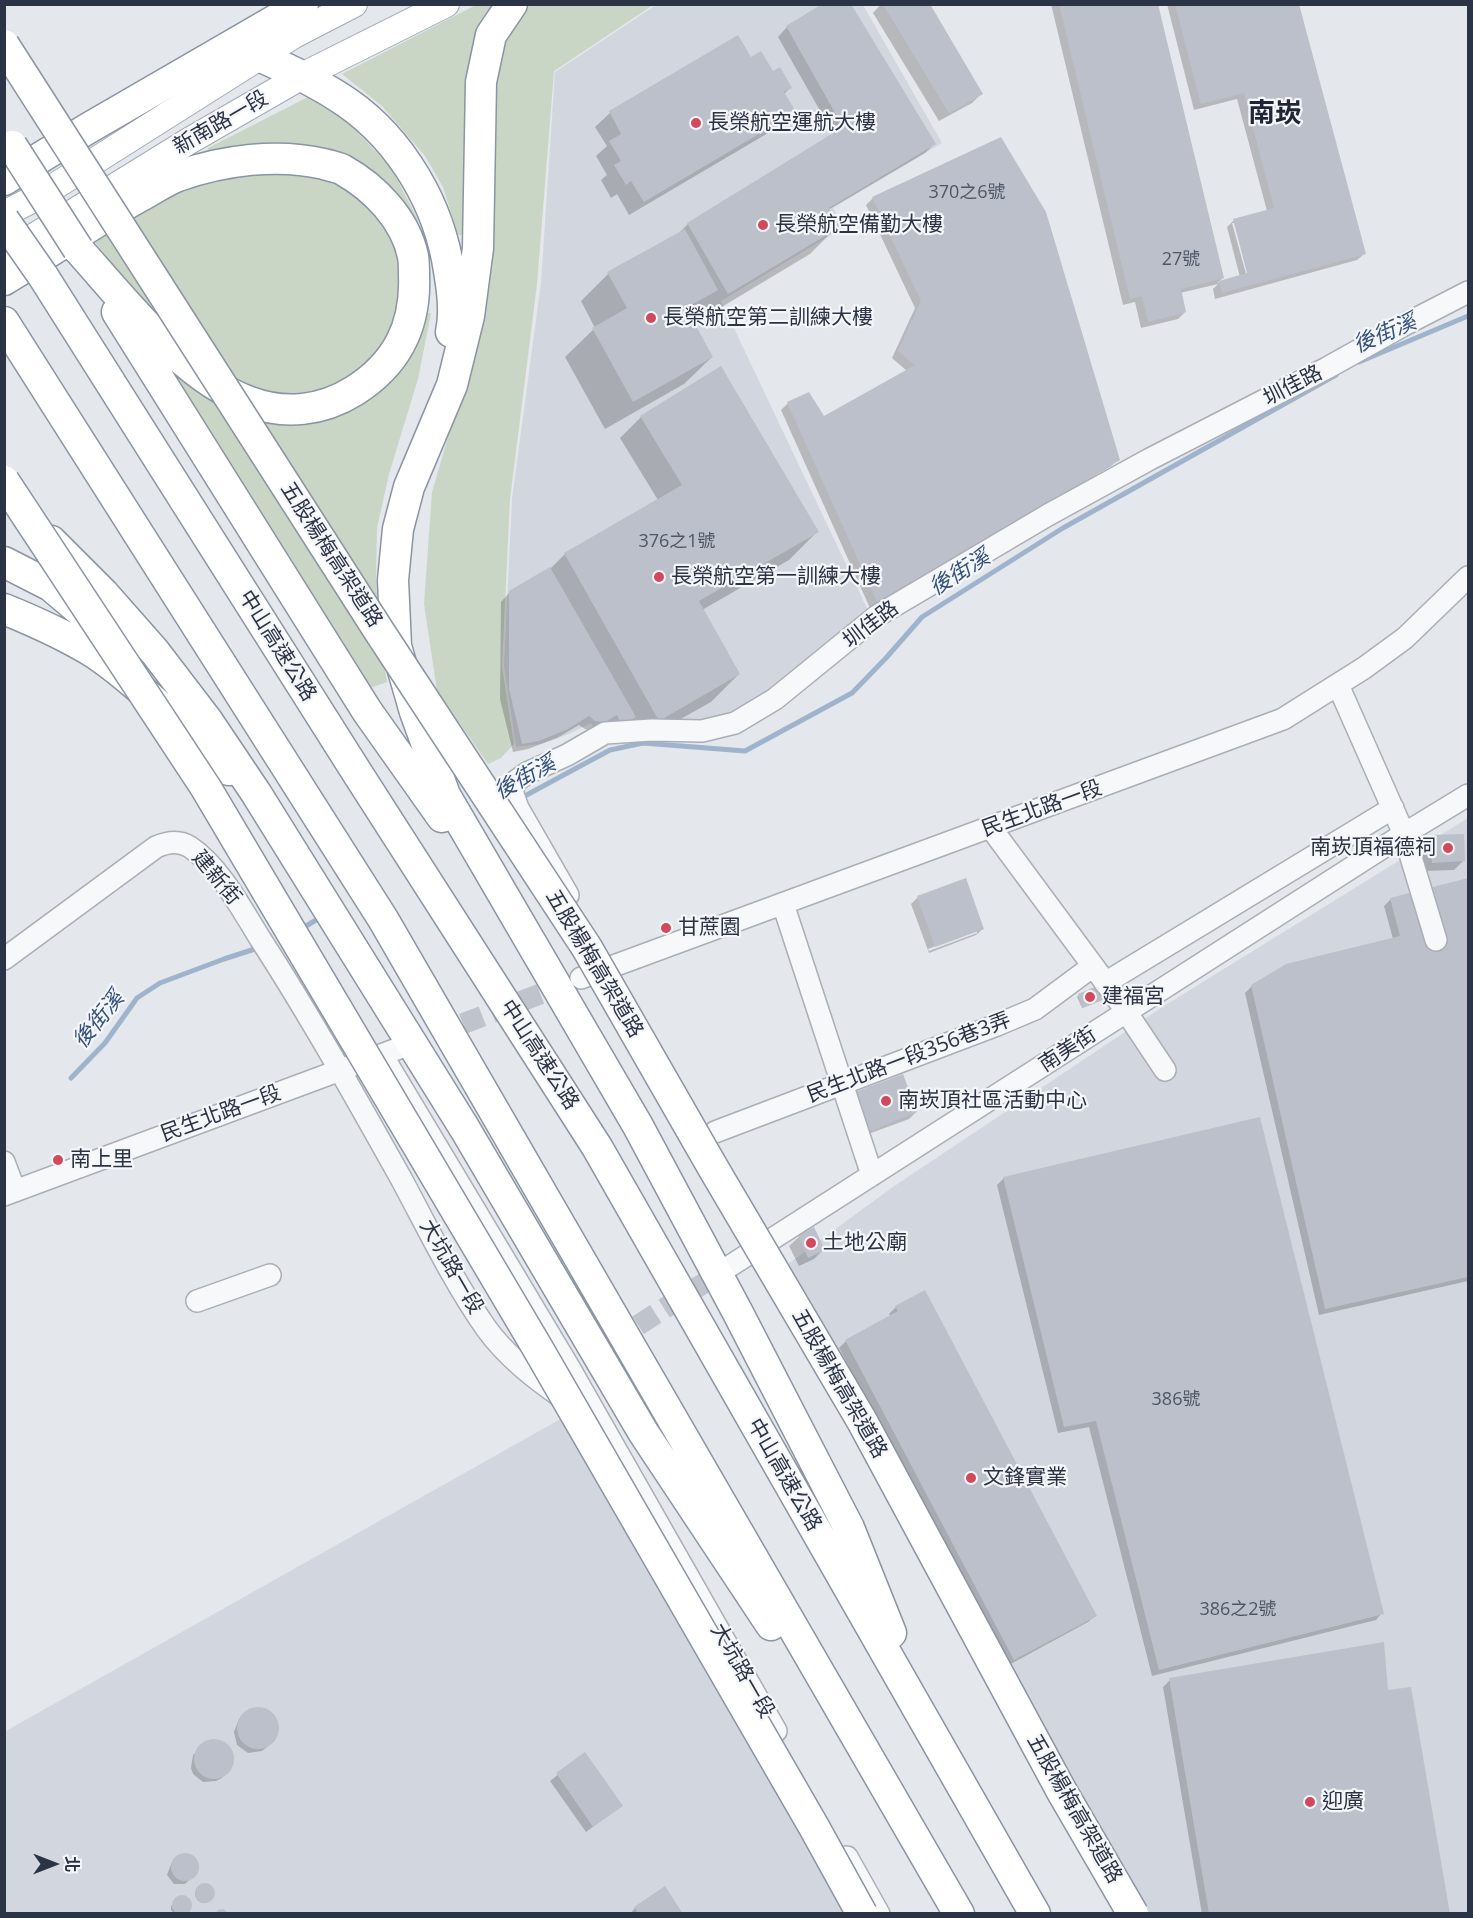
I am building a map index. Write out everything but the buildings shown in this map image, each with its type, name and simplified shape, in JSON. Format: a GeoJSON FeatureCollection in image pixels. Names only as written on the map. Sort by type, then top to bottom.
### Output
{"type":"FeatureCollection","features":[{"type":"Feature","properties":{"kind":"highway"},"geometry":{"type":"LineString","coordinates":[[4,180],[87,129],[303,4]]}},
{"type":"Feature","properties":{"kind":"highway"},"geometry":{"type":"LineString","coordinates":[[512,4],[491,35],[481,82],[477,259],[469,316],[452,385],[409,488],[398,530],[393,580],[396,646],[415,712],[445,795],[638,1126],[749,1334],[849,1528],[937,1744]]}},
{"type":"Feature","properties":{"kind":"highway","name":"五股楊梅高架道路"},"geometry":{"type":"LineString","coordinates":[[4,45],[379,631],[587,948],[862,1421],[1061,1790],[1133,1914]]}},
{"type":"Feature","properties":{"kind":"highway"},"geometry":{"type":"LineString","coordinates":[[259,56],[302,76],[338,97],[372,124],[401,156],[428,200],[445,250],[452,301],[452,327],[446,357],[442,406]]}},
{"type":"Feature","properties":{"kind":"highway"},"geometry":{"type":"LineString","coordinates":[[8,140],[367,711],[441,815],[489,871]]}},
{"type":"Feature","properties":{"kind":"highway"},"geometry":{"type":"LineString","coordinates":[[4,280],[122,207],[176,177],[216,165],[254,160],[276,158],[312,161],[341,169],[381,197],[403,231],[413,256],[415,291],[409,328],[391,360],[368,382],[344,397],[320,407],[296,410],[275,409],[249,402],[225,390],[189,366],[78,249]]}},
{"type":"Feature","properties":{"kind":"highway","name":"中山高速公路"},"geometry":{"type":"LineString","coordinates":[[4,220],[43,276],[597,1147],[1035,1914]]}},
{"type":"Feature","properties":{"kind":"highway"},"geometry":{"type":"LineString","coordinates":[[4,322],[383,919],[959,1914]]}},
{"type":"Feature","properties":{"kind":"highway"},"geometry":{"type":"LineString","coordinates":[[4,481],[206,788],[537,1347],[803,1807],[862,1914]]}},
{"type":"Feature","properties":{"kind":"highway"},"geometry":{"type":"LineString","coordinates":[[4,501],[55,544],[103,593],[162,660],[207,720],[256,793],[465,1129],[643,1432],[938,1875]]}},
{"type":"Feature","properties":{"kind":"highway"},"geometry":{"type":"LineString","coordinates":[[4,562],[51,586],[99,626],[168,693],[256,793]]}},
{"type":"Feature","properties":{"kind":"highway"},"geometry":{"type":"LineString","coordinates":[[4,609],[34,621],[96,655],[141,691],[191,738],[256,793]]}},
{"type":"Feature","properties":{"kind":"main road"},"geometry":{"type":"LineString","coordinates":[[4,189],[228,57],[325,4]]}},
{"type":"Feature","properties":{"kind":"main road","name":"新南路一段"},"geometry":{"type":"LineString","coordinates":[[4,214],[41,195],[294,35],[354,4]]}},
{"type":"Feature","properties":{"kind":"main road","name":"新南路一段"},"geometry":{"type":"LineString","coordinates":[[4,255],[189,141],[302,76],[446,4]]}},
{"type":"Feature","properties":{"kind":"street","name":"圳佳路"},"geometry":{"type":"LineString","coordinates":[[609,968],[515,799],[516,781],[527,773],[567,755],[605,733],[652,730],[702,731],[735,723],[775,699],[877,616],[1048,515],[1468,292]]}},
{"type":"Feature","properties":{"kind":"street","name":"民生北路一段"},"geometry":{"type":"LineString","coordinates":[[581,978],[1283,719],[1364,668],[1405,638],[1468,577]]}},
{"type":"Feature","properties":{"kind":"street"},"geometry":{"type":"LineString","coordinates":[[1338,685],[1404,834],[1436,940]]}},
{"type":"Feature","properties":{"kind":"street","name":"南美街"},"geometry":{"type":"LineString","coordinates":[[730,1266],[1468,795]]}},
{"type":"Feature","properties":{"kind":"street","name":"民生北路一段356巷3弄"},"geometry":{"type":"LineString","coordinates":[[716,1132],[1035,1009],[1393,808]]}},
{"type":"Feature","properties":{"kind":"street"},"geometry":{"type":"LineString","coordinates":[[991,828],[1099,974],[1165,1070]]}},
{"type":"Feature","properties":{"kind":"street","name":"建新街"},"geometry":{"type":"LineString","coordinates":[[4,959],[156,847],[176,842],[189,846],[204,858],[227,886],[341,1070]]}},
{"type":"Feature","properties":{"kind":"street"},"geometry":{"type":"LineString","coordinates":[[783,904],[872,1175]]}},
{"type":"Feature","properties":{"kind":"street","name":"民生北路一段"},"geometry":{"type":"LineString","coordinates":[[10,1193],[405,1046]]}},
{"type":"Feature","properties":{"kind":"street","name":"大坑路一段"},"geometry":{"type":"LineString","coordinates":[[382,1055],[577,1364],[604,1429],[879,1914]]}},
{"type":"Feature","properties":{"kind":"street","name":"大坑路一段"},"geometry":{"type":"LineString","coordinates":[[341,1070],[458,1282],[486,1328],[503,1349],[544,1385],[604,1429]]}},
{"type":"Feature","properties":{"kind":"street"},"geometry":{"type":"LineString","coordinates":[[4,1162],[10,1193]]}},
{"type":"Feature","properties":{"kind":"street"},"geometry":{"type":"LineString","coordinates":[[197,1301],[270,1275]]}},
{"type":"Feature","properties":{"kind":"street"},"geometry":{"type":"LineString","coordinates":[[544,1385],[577,1364]]}},
{"type":"Feature","properties":{"kind":"shaded area"},"geometry":{"type":"Polygon","coordinates":[[[656,5],[863,5],[942,143],[833,208],[844,227],[721,301],[872,619],[735,722],[594,728],[591,723],[541,744],[516,747],[504,666],[512,499],[541,283],[555,72],[656,5]]]}},
{"type":"Feature","properties":{"kind":"shaded area"},"geometry":{"type":"Polygon","coordinates":[[[1468,818],[1468,1913],[1147,1913],[784,1267],[890,1189],[1164,1006],[1468,818]]]}},
{"type":"Feature","properties":{"kind":"shaded area"},"geometry":{"type":"Polygon","coordinates":[[[573,1412],[843,1913],[5,1913],[4,1732],[573,1412]]]}},
{"type":"Feature","properties":{"kind":"green space"},"geometry":{"type":"Polygon","coordinates":[[[476,5],[499,5],[464,235],[458,235],[443,187],[425,156],[382,106],[342,74],[476,5]]]}},
{"type":"Feature","properties":{"kind":"green space"},"geometry":{"type":"Polygon","coordinates":[[[531,5],[653,5],[554,71],[537,284],[510,499],[502,666],[514,744],[501,758],[488,764],[437,691],[424,604],[432,492],[478,334],[489,88],[508,26],[531,5]]]}},
{"type":"Feature","properties":{"kind":"green space"},"geometry":{"type":"Polygon","coordinates":[[[310,96],[351,125],[392,169],[418,220],[416,227],[357,163],[312,146],[263,145],[209,155],[208,148],[310,96]]]}},
{"type":"Feature","properties":{"kind":"green space"},"geometry":{"type":"Polygon","coordinates":[[[301,171],[352,189],[386,223],[402,273],[396,325],[370,366],[331,390],[288,398],[255,391],[226,379],[147,310],[89,234],[185,189],[239,175],[301,171]]]}},
{"type":"Feature","properties":{"kind":"green space"},"geometry":{"type":"Polygon","coordinates":[[[423,313],[431,313],[418,379],[389,474],[377,528],[376,578],[380,640],[387,682],[370,688],[159,357],[306,420],[423,313]]]}},
{"type":"Feature","properties":{"kind":"waterway","name":"後街溪"},"geometry":{"type":"LineString","coordinates":[[1359,362],[1468,316]]}},
{"type":"Feature","properties":{"kind":"waterway","name":"後街溪"},"geometry":{"type":"LineString","coordinates":[[521,798],[610,750],[643,743],[745,751],[852,693],[922,617],[1063,528],[1336,375]]}},
{"type":"Feature","properties":{"kind":"waterway","name":"後街溪"},"geometry":{"type":"LineString","coordinates":[[301,929],[321,917]]}},
{"type":"Feature","properties":{"kind":"waterway","name":"後街溪"},"geometry":{"type":"LineString","coordinates":[[71,1078],[105,1043],[137,998],[160,983],[261,947]]}},
{"type":"Feature","properties":{"kind":"tunnel"},"geometry":{"type":"LineString","coordinates":[[405,1046],[569,983]]}},
{"type":"Feature","properties":{"kind":"tunnel"},"geometry":{"type":"LineString","coordinates":[[612,1342],[729,1267]]}},
{"type":"Feature","properties":{"kind":"place","name":"長榮航空運航大樓"},"geometry":{"type":"Point","coordinates":[696,123]}},
{"type":"Feature","properties":{"kind":"place","name":"長榮航空備勤大樓"},"geometry":{"type":"Point","coordinates":[763,225]}},
{"type":"Feature","properties":{"kind":"place","name":"長榮航空第二訓練大樓"},"geometry":{"type":"Point","coordinates":[651,318]}},
{"type":"Feature","properties":{"kind":"place","name":"長榮航空第一訓練大樓"},"geometry":{"type":"Point","coordinates":[659,577]}},
{"type":"Feature","properties":{"kind":"place","name":"南崁頂福德祠"},"geometry":{"type":"Point","coordinates":[1448,848]}},
{"type":"Feature","properties":{"kind":"place","name":"甘蔗園"},"geometry":{"type":"Point","coordinates":[666,928]}},
{"type":"Feature","properties":{"kind":"place","name":"建福宮"},"geometry":{"type":"Point","coordinates":[1090,997]}},
{"type":"Feature","properties":{"kind":"place","name":"南崁頂社區活動中心"},"geometry":{"type":"Point","coordinates":[886,1101]}},
{"type":"Feature","properties":{"kind":"place","name":"南上里"},"geometry":{"type":"Point","coordinates":[58,1160]}},
{"type":"Feature","properties":{"kind":"place","name":"土地公廟"},"geometry":{"type":"Point","coordinates":[811,1243]}},
{"type":"Feature","properties":{"kind":"place","name":"文鋒實業"},"geometry":{"type":"Point","coordinates":[971,1478]}},
{"type":"Feature","properties":{"kind":"place","name":"迎廣"},"geometry":{"type":"Point","coordinates":[1310,1802]}},
{"type":"Feature","properties":{"kind":"district","name":"南崁"},"geometry":{"type":"Point","coordinates":[1275,114]}}]}
